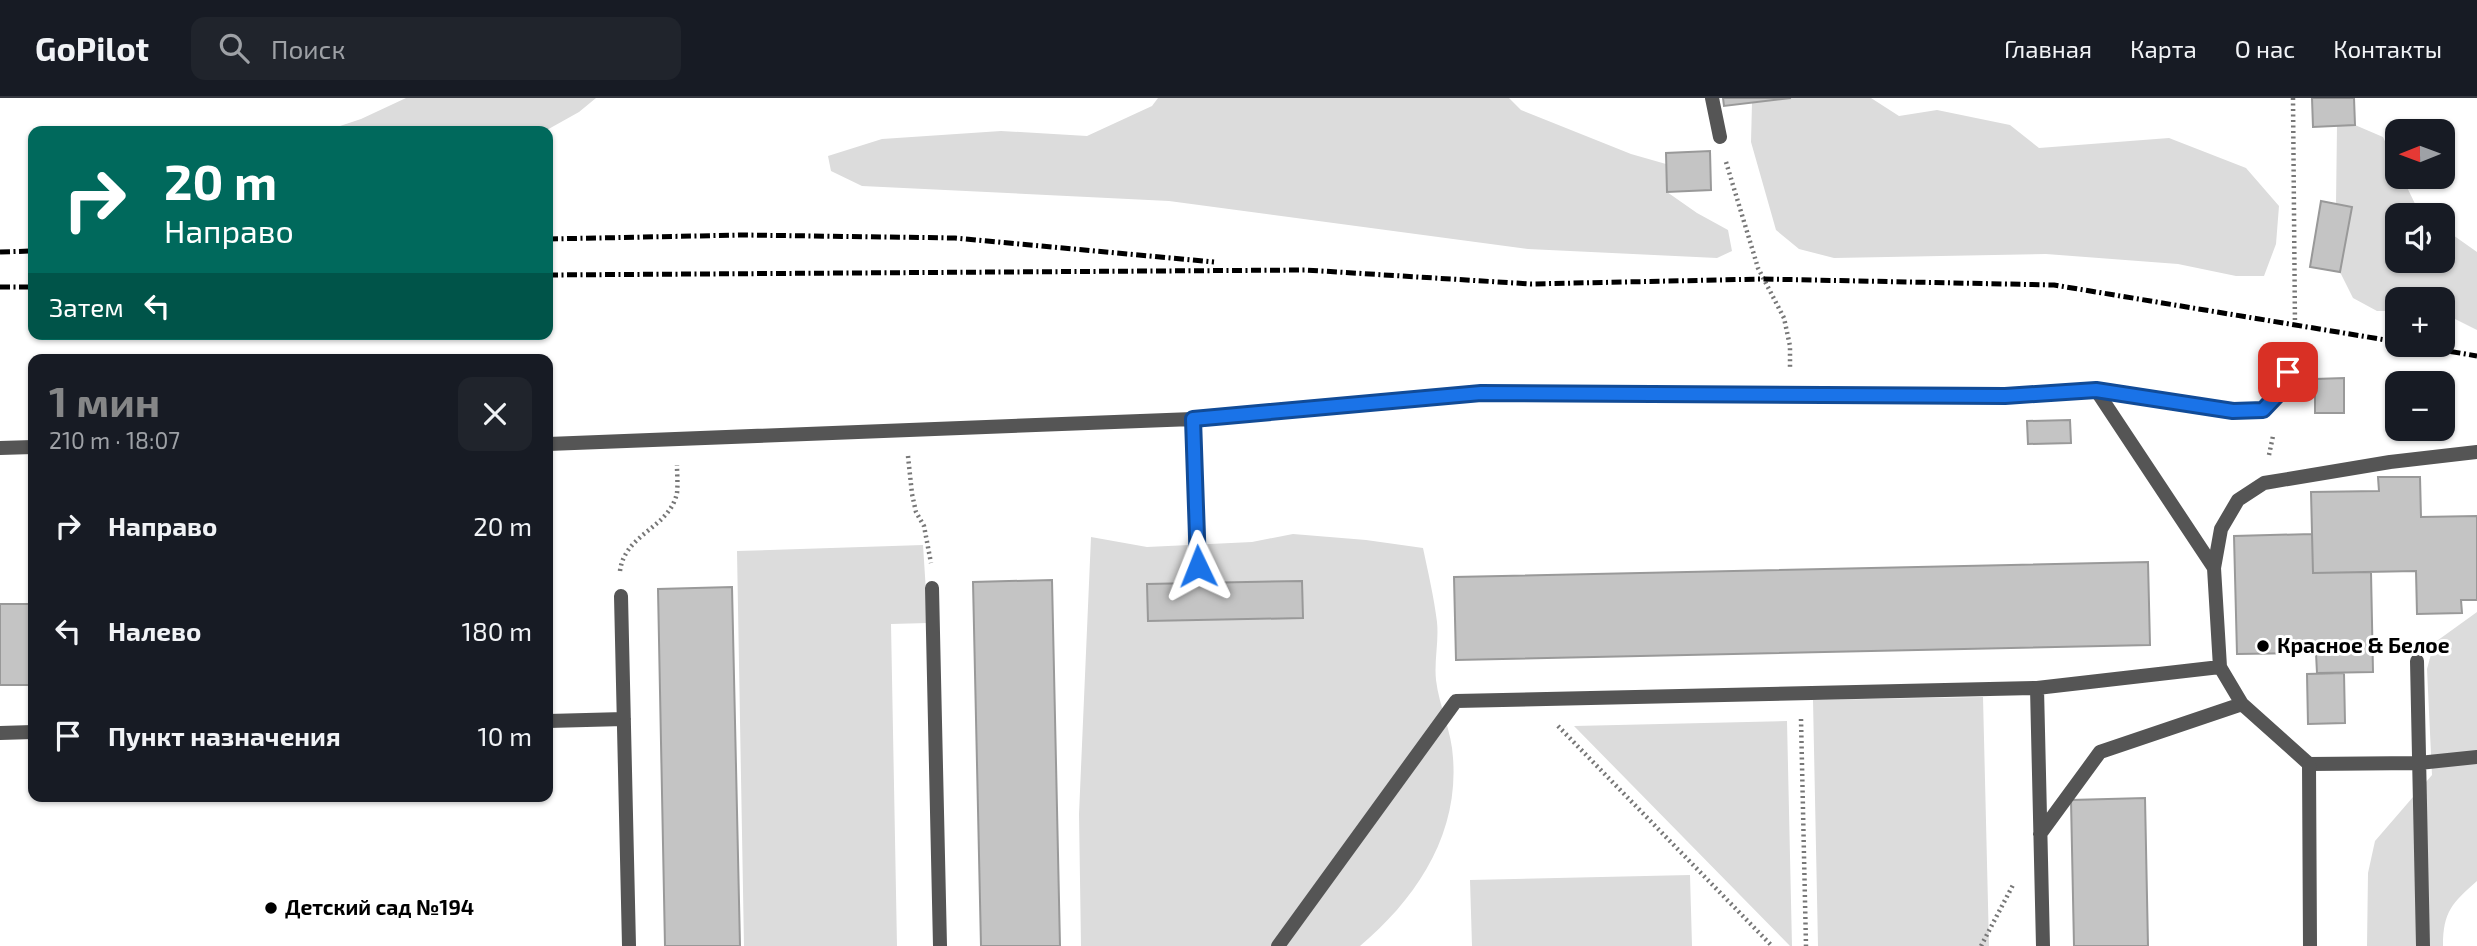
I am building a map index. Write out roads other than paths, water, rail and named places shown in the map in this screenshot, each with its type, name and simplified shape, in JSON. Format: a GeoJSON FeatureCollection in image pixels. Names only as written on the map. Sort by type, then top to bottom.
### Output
{"type":"FeatureCollection","features":[{"type":"Feature","properties":{"kind":"street"},"geometry":{"type":"LineString","coordinates":[[1712,98],[1720,137]]}},
{"type":"Feature","properties":{"kind":"street"},"geometry":{"type":"LineString","coordinates":[[553,444],[1193,419],[1481,393],[2005,396],[2096,390],[2233,411],[2263,410],[2281,391],[2296,354]]}},
{"type":"Feature","properties":{"kind":"street"},"geometry":{"type":"LineString","coordinates":[[2096,390],[2214,568]]}},
{"type":"Feature","properties":{"kind":"street"},"geometry":{"type":"LineString","coordinates":[[1193,419],[1198,566]]}},
{"type":"Feature","properties":{"kind":"street"},"geometry":{"type":"LineString","coordinates":[[0,448],[28,447]]}},
{"type":"Feature","properties":{"kind":"street"},"geometry":{"type":"LineString","coordinates":[[2477,452],[2323,472],[2264,483],[2238,500],[2221,529],[2214,568],[2220,667],[2242,704],[2309,764],[2419,764],[2477,757]]}},
{"type":"Feature","properties":{"kind":"street"},"geometry":{"type":"LineString","coordinates":[[932,588],[940,946]]}},
{"type":"Feature","properties":{"kind":"street"},"geometry":{"type":"LineString","coordinates":[[621,596],[629,946]]}},
{"type":"Feature","properties":{"kind":"street"},"geometry":{"type":"LineString","coordinates":[[2417,661],[2423,946]]}},
{"type":"Feature","properties":{"kind":"street"},"geometry":{"type":"LineString","coordinates":[[1278,946],[1456,701],[2037,688],[2220,667]]}},
{"type":"Feature","properties":{"kind":"street"},"geometry":{"type":"LineString","coordinates":[[2037,688],[2043,946]]}},
{"type":"Feature","properties":{"kind":"street"},"geometry":{"type":"LineString","coordinates":[[2040,834],[2100,752],[2242,704]]}},
{"type":"Feature","properties":{"kind":"street"},"geometry":{"type":"LineString","coordinates":[[553,721],[624,719]]}},
{"type":"Feature","properties":{"kind":"street"},"geometry":{"type":"LineString","coordinates":[[0,733],[28,732]]}},
{"type":"Feature","properties":{"kind":"street"},"geometry":{"type":"LineString","coordinates":[[2309,764],[2310,946]]}},
{"type":"Feature","properties":{"kind":"railway"},"geometry":{"type":"LineString","coordinates":[[553,239],[744,235],[955,238],[1214,262]]}},
{"type":"Feature","properties":{"kind":"railway"},"geometry":{"type":"LineString","coordinates":[[0,252],[28,251]]}},
{"type":"Feature","properties":{"kind":"railway"},"geometry":{"type":"LineString","coordinates":[[553,275],[1305,270],[1531,284],[1763,279],[2054,285],[2385,340]]}},
{"type":"Feature","properties":{"kind":"railway"},"geometry":{"type":"LineString","coordinates":[[0,287],[28,287]]}},
{"type":"Feature","properties":{"kind":"railway"},"geometry":{"type":"LineString","coordinates":[[2455,352],[2477,356]]}},
{"type":"Feature","properties":{"kind":"place","name":"Красное & Белое"},"geometry":{"type":"Point","coordinates":[2263,646]}},
{"type":"Feature","properties":{"kind":"place","name":"Детский сад №194"},"geometry":{"type":"Point","coordinates":[271,908]}}]}
